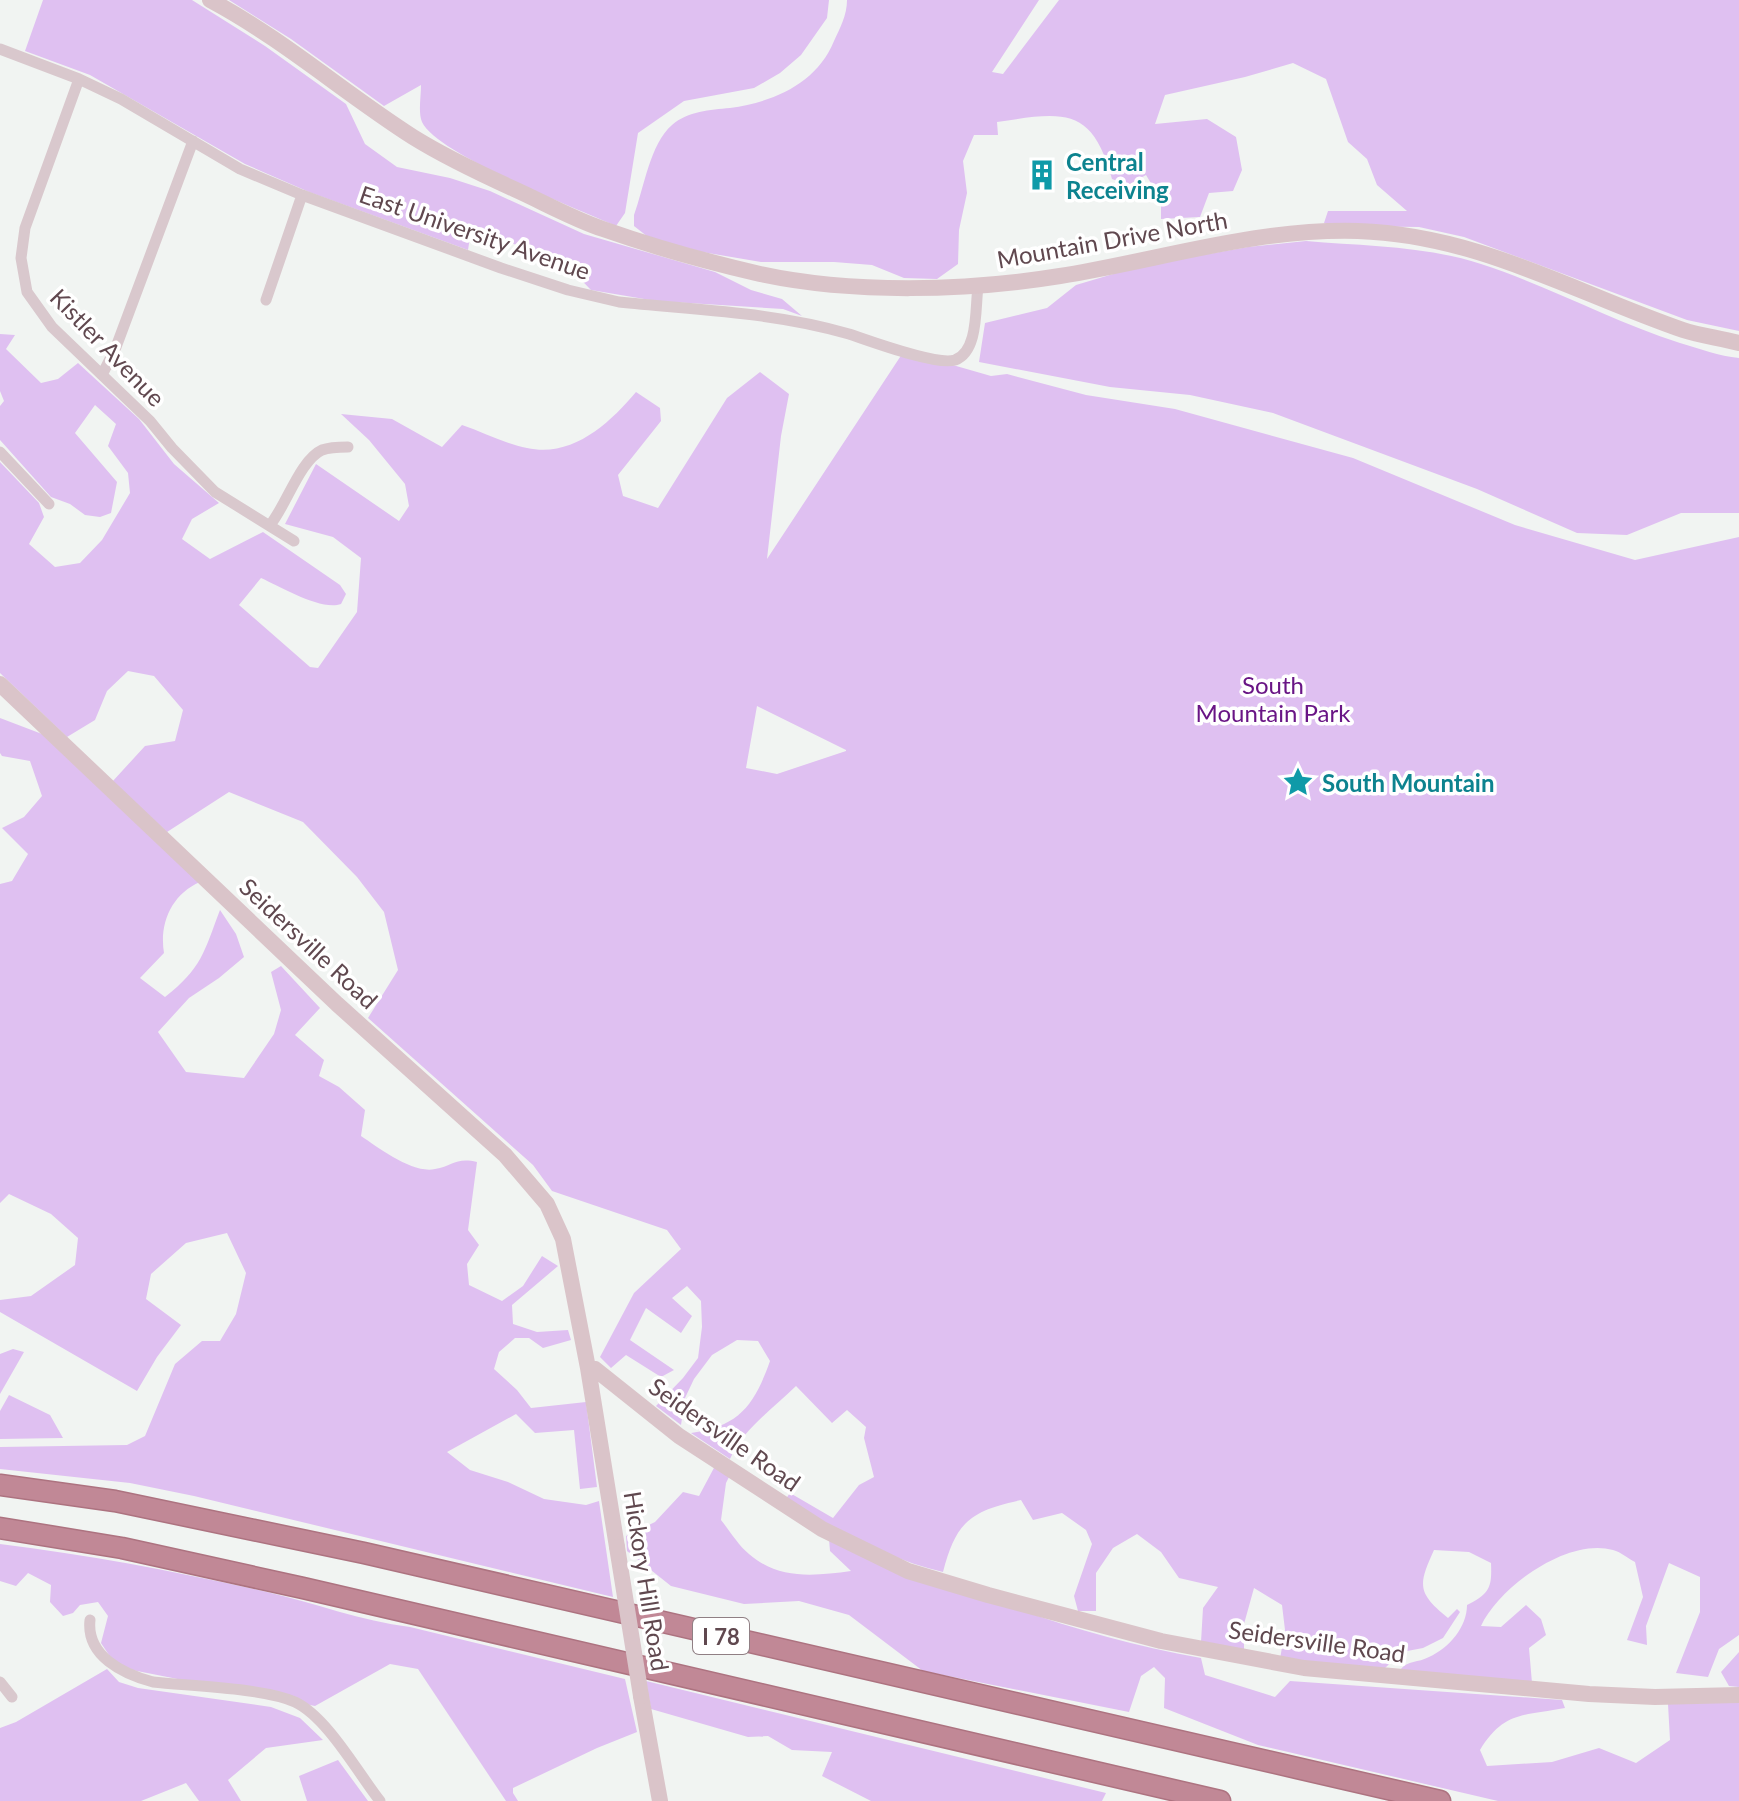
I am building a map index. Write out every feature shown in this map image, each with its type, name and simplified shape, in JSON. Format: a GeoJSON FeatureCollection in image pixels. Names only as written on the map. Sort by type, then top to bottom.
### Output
{"type":"FeatureCollection","features":[{"type":"Feature","properties":{"kind":"highway","name":"I 78"},"geometry":{"type":"LineString","coordinates":[[0,1485],[115,1501],[364,1553],[1440,1801]]}},
{"type":"Feature","properties":{"kind":"highway","name":"I 78"},"geometry":{"type":"LineString","coordinates":[[0,1528],[122,1548],[303,1588],[1220,1801]]}},
{"type":"Feature","properties":{"kind":"street","name":"Mountain Drive North"},"geometry":{"type":"LineString","coordinates":[[210,0],[300,55],[384,118],[440,153],[601,229],[718,263],[792,279],[843,285],[978,287],[1062,276],[1212,244],[1271,236],[1311,232],[1390,233],[1443,241],[1484,253],[1687,331],[1739,343]]}},
{"type":"Feature","properties":{"kind":"street","name":"East University Avenue"},"geometry":{"type":"LineString","coordinates":[[0,49],[79,79],[247,172],[302,195],[501,268],[593,296],[619,302],[804,323],[951,361],[963,355],[971,342],[978,287]]}},
{"type":"Feature","properties":{"kind":"street","name":"Kistler Avenue"},"geometry":{"type":"LineString","coordinates":[[79,79],[28,214],[21,258],[27,292],[52,327],[150,421],[215,492],[294,541]]}},
{"type":"Feature","properties":{"kind":"street"},"geometry":{"type":"LineString","coordinates":[[102,375],[116,347],[193,141]]}},
{"type":"Feature","properties":{"kind":"street"},"geometry":{"type":"LineString","coordinates":[[266,300],[302,195]]}},
{"type":"Feature","properties":{"kind":"street"},"geometry":{"type":"LineString","coordinates":[[270,525],[311,458],[330,448],[348,447]]}},
{"type":"Feature","properties":{"kind":"street"},"geometry":{"type":"LineString","coordinates":[[0,452],[49,504]]}},
{"type":"Feature","properties":{"kind":"street","name":"Seidersville Road"},"geometry":{"type":"LineString","coordinates":[[0,684],[338,1005],[474,1126],[535,1188],[552,1213],[563,1239],[588,1368],[595,1369],[679,1436],[822,1529],[908,1571],[988,1595],[1161,1641],[1304,1668],[1589,1694],[1655,1697],[1739,1695]]}},
{"type":"Feature","properties":{"kind":"street","name":"Hickory Hill Road"},"geometry":{"type":"LineString","coordinates":[[588,1368],[660,1801]]}},
{"type":"Feature","properties":{"kind":"street"},"geometry":{"type":"LineString","coordinates":[[90,1620],[89,1629],[95,1646],[119,1670],[136,1677],[153,1682],[267,1694],[296,1703],[314,1716],[380,1801]]}},
{"type":"Feature","properties":{"kind":"street"},"geometry":{"type":"LineString","coordinates":[[0,1682],[12,1697]]}},
{"type":"Feature","properties":{"kind":"green space"},"geometry":{"type":"Polygon","coordinates":[[[43,0],[192,0],[265,46],[346,104],[365,144],[397,167],[450,178],[490,191],[584,234],[715,272],[751,290],[782,299],[802,316],[783,309],[656,301],[591,290],[560,258],[471,231],[468,250],[309,192],[245,164],[90,75],[25,51],[43,0]]]}},
{"type":"Feature","properties":{"kind":"green space"},"geometry":{"type":"Polygon","coordinates":[[[229,0],[829,0],[827,18],[801,55],[780,73],[754,88],[684,101],[638,133],[625,213],[616,226],[480,165],[433,135],[421,118],[421,85],[384,106],[291,39],[229,0]]]}},
{"type":"Feature","properties":{"kind":"green space"},"geometry":{"type":"Polygon","coordinates":[[[847,0],[1039,0],[992,72],[1003,74],[1059,0],[1739,0],[1739,331],[1687,320],[1464,237],[1419,227],[1324,223],[1328,211],[1407,211],[1377,185],[1367,159],[1348,142],[1326,79],[1293,63],[1165,95],[1155,124],[1207,119],[1236,137],[1242,170],[1233,191],[1209,193],[1200,217],[1161,219],[1161,200],[1146,175],[1128,185],[1112,179],[1104,155],[1084,126],[1072,119],[1040,116],[997,122],[998,135],[974,135],[963,161],[967,193],[959,230],[958,264],[937,279],[904,278],[872,265],[761,262],[702,252],[648,237],[634,226],[634,215],[653,155],[664,133],[685,117],[762,101],[805,79],[826,56],[843,21],[847,0]]]}},
{"type":"Feature","properties":{"kind":"green space"},"geometry":{"type":"Polygon","coordinates":[[[1306,241],[1395,248],[1460,258],[1531,283],[1655,334],[1739,358],[1739,513],[1681,513],[1627,535],[1577,533],[1477,489],[1273,413],[1190,395],[1110,387],[979,362],[985,323],[1047,308],[1076,285],[1140,266],[1248,247],[1306,241]]]}},
{"type":"Feature","properties":{"kind":"green space","name":"South Mountain Park"},"geometry":{"type":"Polygon","coordinates":[[[0,334],[15,335],[6,349],[41,383],[58,379],[78,363],[139,419],[174,464],[219,503],[192,519],[182,539],[210,559],[263,532],[340,585],[346,594],[341,604],[333,605],[301,597],[261,578],[239,605],[310,667],[318,668],[357,612],[361,558],[333,537],[285,524],[316,464],[399,521],[409,506],[405,484],[369,440],[341,414],[392,419],[442,447],[462,425],[511,444],[543,450],[559,448],[588,436],[614,416],[636,392],[660,408],[661,421],[618,475],[623,496],[658,508],[727,398],[760,372],[789,394],[767,559],[904,351],[991,376],[1007,374],[1086,395],[1175,409],[1353,458],[1515,525],[1635,560],[1739,537],[1739,1635],[1719,1649],[1708,1677],[1676,1673],[1700,1612],[1700,1577],[1669,1563],[1646,1626],[1647,1645],[1627,1640],[1643,1597],[1635,1562],[1616,1551],[1595,1548],[1576,1551],[1537,1568],[1503,1596],[1481,1626],[1501,1627],[1526,1605],[1541,1619],[1546,1635],[1529,1648],[1532,1683],[1400,1670],[1436,1653],[1450,1642],[1464,1621],[1467,1605],[1481,1597],[1490,1584],[1491,1563],[1469,1552],[1434,1550],[1425,1572],[1423,1588],[1430,1602],[1448,1618],[1457,1609],[1460,1612],[1443,1638],[1423,1648],[1402,1652],[1384,1669],[1280,1659],[1285,1630],[1282,1605],[1254,1588],[1244,1624],[1244,1651],[1201,1642],[1203,1608],[1218,1587],[1179,1578],[1161,1552],[1137,1534],[1113,1548],[1096,1573],[1096,1611],[1078,1611],[1074,1596],[1092,1544],[1086,1530],[1062,1513],[1033,1520],[1021,1500],[977,1514],[960,1530],[943,1572],[881,1551],[785,1500],[790,1493],[833,1518],[859,1485],[874,1477],[864,1438],[866,1427],[847,1410],[832,1423],[796,1386],[751,1429],[730,1459],[691,1433],[708,1430],[733,1419],[751,1402],[770,1361],[758,1341],[737,1340],[712,1355],[694,1379],[685,1398],[681,1425],[656,1406],[698,1358],[701,1301],[687,1286],[672,1298],[692,1316],[681,1333],[646,1308],[630,1340],[674,1370],[661,1377],[626,1355],[611,1368],[600,1357],[634,1293],[681,1249],[667,1230],[552,1191],[533,1165],[368,1018],[398,970],[384,912],[357,877],[303,822],[229,792],[167,832],[112,782],[145,746],[175,741],[183,710],[154,676],[128,671],[107,691],[95,720],[67,737],[0,673],[0,462],[39,503],[44,517],[29,544],[55,567],[80,563],[102,540],[130,493],[128,473],[108,446],[116,424],[95,405],[75,433],[117,482],[111,513],[100,517],[85,515],[70,504],[51,497],[0,440],[0,406],[4,401],[0,391],[0,334]],[[757,706],[746,768],[777,774],[846,750],[757,706]]]}},
{"type":"Feature","properties":{"kind":"green space"},"geometry":{"type":"Polygon","coordinates":[[[0,718],[42,734],[200,882],[175,902],[166,921],[164,953],[140,978],[165,997],[177,987],[200,958],[220,910],[236,934],[244,957],[189,998],[158,1032],[186,1072],[244,1078],[274,1034],[281,1010],[271,972],[281,966],[320,1008],[295,1035],[324,1060],[319,1076],[339,1087],[365,1110],[361,1136],[396,1159],[417,1168],[426,1170],[459,1161],[477,1162],[468,1230],[479,1245],[467,1264],[469,1285],[502,1301],[523,1286],[542,1256],[558,1266],[512,1305],[513,1324],[537,1332],[568,1330],[571,1340],[543,1348],[529,1338],[515,1338],[499,1352],[494,1369],[531,1408],[586,1402],[597,1487],[580,1489],[574,1430],[535,1433],[516,1414],[447,1452],[470,1470],[508,1482],[544,1499],[586,1505],[599,1501],[613,1597],[194,1496],[130,1483],[0,1469],[0,1447],[127,1445],[145,1436],[175,1364],[202,1341],[220,1341],[236,1314],[246,1273],[227,1233],[186,1243],[151,1274],[146,1299],[181,1325],[137,1391],[0,1312],[0,1300],[31,1296],[75,1265],[78,1238],[51,1214],[9,1194],[0,1203],[0,884],[12,881],[28,854],[2,828],[24,817],[42,796],[30,761],[0,753],[0,718]]]}},
{"type":"Feature","properties":{"kind":"green space"},"geometry":{"type":"Polygon","coordinates":[[[13,1349],[24,1352],[0,1394],[0,1354],[13,1349]]]}},
{"type":"Feature","properties":{"kind":"green space"},"geometry":{"type":"Polygon","coordinates":[[[9,1395],[50,1415],[63,1438],[0,1439],[0,1411],[9,1395]]]}},
{"type":"Feature","properties":{"kind":"green space"},"geometry":{"type":"Polygon","coordinates":[[[715,1466],[730,1475],[721,1520],[749,1554],[785,1572],[810,1575],[851,1571],[830,1551],[829,1539],[1059,1623],[1105,1637],[1201,1658],[1205,1675],[1275,1697],[1290,1681],[1562,1700],[1565,1708],[1516,1717],[1498,1728],[1480,1750],[1487,1766],[1552,1762],[1599,1748],[1636,1763],[1670,1740],[1668,1704],[1739,1702],[1739,1801],[1498,1801],[1258,1745],[1164,1708],[1165,1678],[1154,1667],[1141,1676],[1129,1712],[923,1671],[849,1615],[799,1601],[744,1604],[671,1586],[627,1551],[626,1536],[655,1522],[683,1492],[699,1496],[715,1466]]]}},
{"type":"Feature","properties":{"kind":"green space"},"geometry":{"type":"Polygon","coordinates":[[[0,1544],[167,1571],[285,1596],[374,1621],[625,1679],[637,1732],[513,1788],[518,1801],[506,1801],[418,1669],[390,1664],[315,1706],[132,1670],[113,1661],[101,1643],[108,1616],[98,1602],[80,1605],[73,1613],[63,1616],[50,1602],[51,1585],[28,1573],[16,1586],[0,1581],[0,1544]]]}},
{"type":"Feature","properties":{"kind":"green space"},"geometry":{"type":"Polygon","coordinates":[[[1739,1652],[1739,1687],[1729,1686],[1721,1672],[1739,1652]]]}},
{"type":"Feature","properties":{"kind":"green space"},"geometry":{"type":"Polygon","coordinates":[[[107,1669],[119,1682],[138,1688],[271,1707],[300,1718],[323,1740],[266,1748],[228,1780],[241,1801],[199,1801],[186,1783],[141,1801],[0,1801],[0,1728],[16,1722],[107,1669]]]}},
{"type":"Feature","properties":{"kind":"green space"},"geometry":{"type":"Polygon","coordinates":[[[646,1681],[1106,1793],[1102,1801],[871,1801],[822,1776],[832,1752],[792,1750],[768,1736],[748,1737],[651,1709],[646,1681]]]}},
{"type":"Feature","properties":{"kind":"green space"},"geometry":{"type":"Polygon","coordinates":[[[338,1760],[368,1801],[307,1801],[299,1776],[338,1760]]]}},
{"type":"Feature","properties":{"kind":"place","name":"Central Receiving"},"geometry":{"type":"Point","coordinates":[1042,175]}},
{"type":"Feature","properties":{"kind":"place","name":"South Mountain"},"geometry":{"type":"Point","coordinates":[1298,782]}}]}
